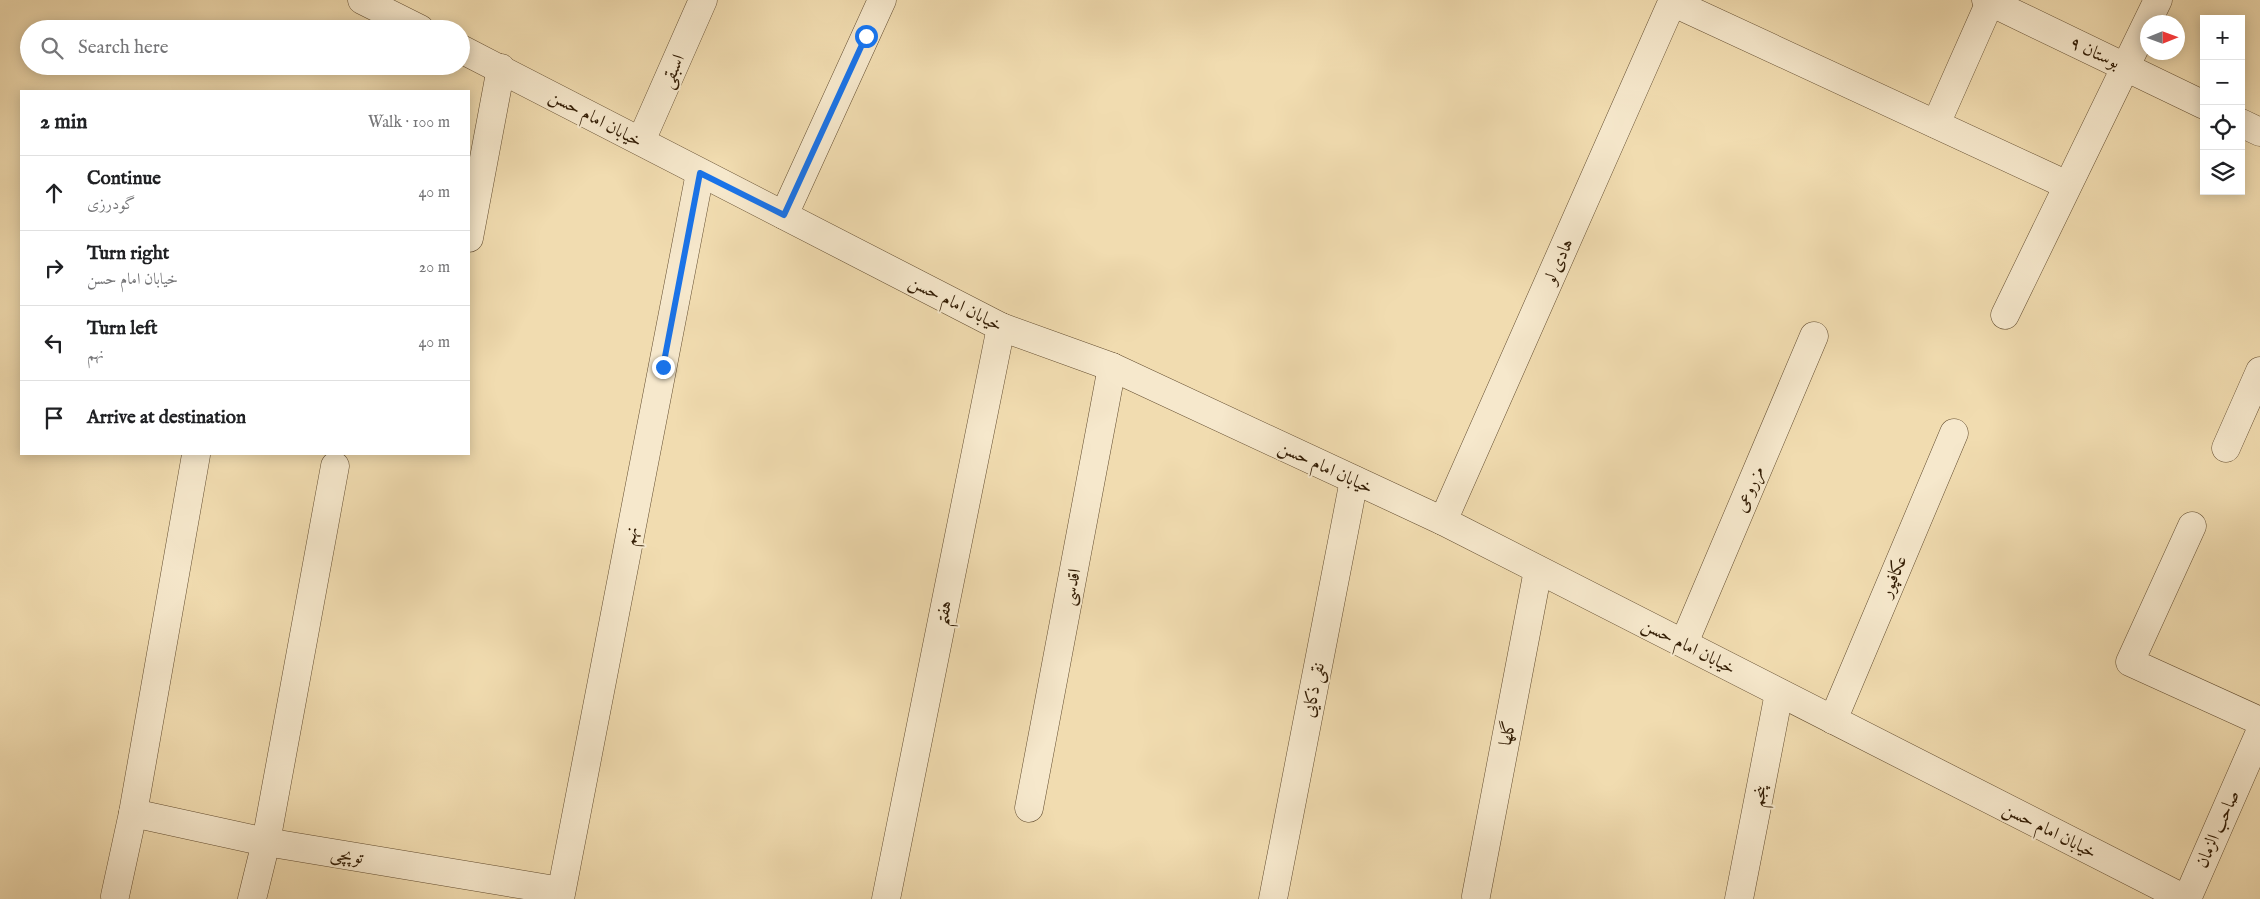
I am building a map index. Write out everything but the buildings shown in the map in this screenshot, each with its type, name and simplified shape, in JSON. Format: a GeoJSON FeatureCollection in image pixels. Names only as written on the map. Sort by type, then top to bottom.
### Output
{"type":"FeatureCollection","features":[{"type":"Feature","properties":{"kind":"street","name":"اسبقی"},"geometry":{"type":"LineString","coordinates":[[640,141],[703,0]]}},
{"type":"Feature","properties":{"kind":"street"},"geometry":{"type":"LineString","coordinates":[[784,215],[882,0]]}},
{"type":"Feature","properties":{"kind":"street"},"geometry":{"type":"LineString","coordinates":[[2005,315],[2158,0]]}},
{"type":"Feature","properties":{"kind":"street"},"geometry":{"type":"LineString","coordinates":[[1672,1],[2067,185]]}},
{"type":"Feature","properties":{"kind":"street","name":"هادی لو"},"geometry":{"type":"LineString","coordinates":[[1443,521],[1672,1]]}},
{"type":"Feature","properties":{"kind":"street"},"geometry":{"type":"LineString","coordinates":[[1936,124],[1988,1]]}},
{"type":"Feature","properties":{"kind":"street","name":"بوستان ۹"},"geometry":{"type":"LineString","coordinates":[[1988,1],[2200,103]]}},
{"type":"Feature","properties":{"kind":"street"},"geometry":{"type":"LineString","coordinates":[[369,2],[403,20]]}},
{"type":"Feature","properties":{"kind":"street","name":"خیابان امام حسن"},"geometry":{"type":"LineString","coordinates":[[470,53],[1000,327],[1112,367],[1443,521],[2186,899]]}},
{"type":"Feature","properties":{"kind":"street"},"geometry":{"type":"LineString","coordinates":[[470,233],[501,68]]}},
{"type":"Feature","properties":{"kind":"street"},"geometry":{"type":"LineString","coordinates":[[2245,125],[2260,132]]}},
{"type":"Feature","properties":{"kind":"street","name":"نهم"},"geometry":{"type":"LineString","coordinates":[[561,895],[700,173]]}},
{"type":"Feature","properties":{"kind":"street","name":"هفتم"},"geometry":{"type":"LineString","coordinates":[[886,899],[1000,327]]}},
{"type":"Feature","properties":{"kind":"street","name":"مزروعی"},"geometry":{"type":"LineString","coordinates":[[1684,643],[1814,336]]}},
{"type":"Feature","properties":{"kind":"street","name":"اقدسی"},"geometry":{"type":"LineString","coordinates":[[1029,808],[1112,367]]}},
{"type":"Feature","properties":{"kind":"street"},"geometry":{"type":"LineString","coordinates":[[2226,448],[2259,377]]}},
{"type":"Feature","properties":{"kind":"street","name":"عکافپور"},"geometry":{"type":"LineString","coordinates":[[1832,720],[1954,433]]}},
{"type":"Feature","properties":{"kind":"street"},"geometry":{"type":"LineString","coordinates":[[115,896],[133,813],[196,456]]}},
{"type":"Feature","properties":{"kind":"street"},"geometry":{"type":"LineString","coordinates":[[252,899],[266,842],[335,466]]}},
{"type":"Feature","properties":{"kind":"street","name":"نقی ذکایی"},"geometry":{"type":"LineString","coordinates":[[1273,899],[1354,480]]}},
{"type":"Feature","properties":{"kind":"street"},"geometry":{"type":"LineString","coordinates":[[2192,526],[2130,662],[2260,721]]}},
{"type":"Feature","properties":{"kind":"street","name":"گلها"},"geometry":{"type":"LineString","coordinates":[[1476,896],[1538,570]]}},
{"type":"Feature","properties":{"kind":"street","name":"پنجم"},"geometry":{"type":"LineString","coordinates":[[1739,899],[1779,693]]}},
{"type":"Feature","properties":{"kind":"street","name":"صاحب الزمان"},"geometry":{"type":"LineString","coordinates":[[2186,899],[2260,732]]}},
{"type":"Feature","properties":{"kind":"street","name":"توپچی"},"geometry":{"type":"LineString","coordinates":[[133,813],[266,842],[561,895]]}},
{"type":"Feature","properties":{"kind":"route"},"geometry":{"type":"LineString","coordinates":[[663,367],[700,173],[784,215],[866,36]]}}]}
